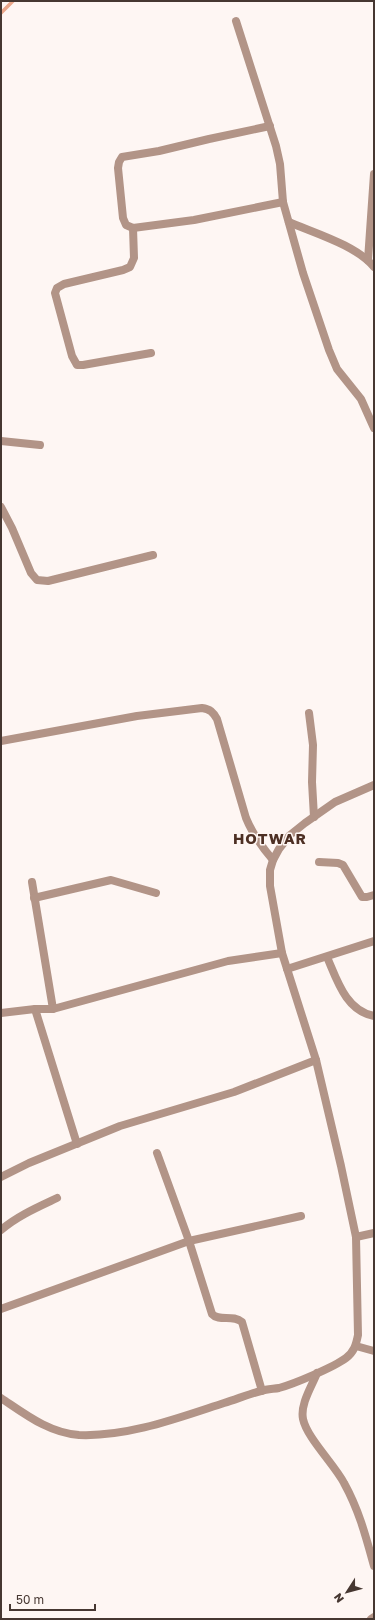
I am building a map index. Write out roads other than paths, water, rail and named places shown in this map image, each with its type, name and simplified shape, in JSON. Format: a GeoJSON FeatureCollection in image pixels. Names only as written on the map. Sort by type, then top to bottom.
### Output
{"type":"FeatureCollection","features":[{"type":"Feature","properties":{"kind":"street"},"geometry":{"type":"LineString","coordinates":[[236,21],[278,155],[283,202],[303,273],[333,361],[337,369],[360,399],[374,428]]}},
{"type":"Feature","properties":{"kind":"street"},"geometry":{"type":"LineString","coordinates":[[270,126],[160,151],[122,157],[118,168],[123,218],[126,225],[133,228],[194,220],[283,202]]}},
{"type":"Feature","properties":{"kind":"street"},"geometry":{"type":"LineString","coordinates":[[368,260],[374,174]]}},
{"type":"Feature","properties":{"kind":"street"},"geometry":{"type":"LineString","coordinates":[[288,222],[350,248],[368,260],[374,267]]}},
{"type":"Feature","properties":{"kind":"street"},"geometry":{"type":"LineString","coordinates":[[133,228],[134,258],[130,267],[64,284],[57,288],[55,292],[72,356],[77,365],[151,353]]}},
{"type":"Feature","properties":{"kind":"street"},"geometry":{"type":"LineString","coordinates":[[1,441],[40,445]]}},
{"type":"Feature","properties":{"kind":"street"},"geometry":{"type":"LineString","coordinates":[[1,508],[12,528],[30,573],[37,580],[48,581],[153,555]]}},
{"type":"Feature","properties":{"kind":"street"},"geometry":{"type":"LineString","coordinates":[[1,741],[137,716],[202,708],[207,709],[218,719],[246,818],[251,830],[256,841],[272,860]]}},
{"type":"Feature","properties":{"kind":"street"},"geometry":{"type":"LineString","coordinates":[[309,713],[313,744],[312,782],[314,817]]}},
{"type":"Feature","properties":{"kind":"street"},"geometry":{"type":"LineString","coordinates":[[1,1398],[35,1420],[58,1432],[78,1435],[102,1435],[127,1432],[224,1404],[262,1391],[280,1388],[337,1364],[345,1359],[356,1346],[358,1335],[356,1237],[316,1060],[282,954],[270,886],[270,870],[272,860],[290,836],[335,802],[374,785]]}},
{"type":"Feature","properties":{"kind":"street"},"geometry":{"type":"LineString","coordinates":[[319,862],[338,863],[343,865],[362,897],[374,896]]}},
{"type":"Feature","properties":{"kind":"street"},"geometry":{"type":"LineString","coordinates":[[34,898],[111,880],[156,893]]}},
{"type":"Feature","properties":{"kind":"street"},"geometry":{"type":"LineString","coordinates":[[32,882],[53,1009]]}},
{"type":"Feature","properties":{"kind":"street"},"geometry":{"type":"LineString","coordinates":[[287,969],[374,941]]}},
{"type":"Feature","properties":{"kind":"street"},"geometry":{"type":"LineString","coordinates":[[1,1013],[35,1009],[53,1009],[228,961],[282,954]]}},
{"type":"Feature","properties":{"kind":"street"},"geometry":{"type":"LineString","coordinates":[[327,957],[348,1000],[358,1010],[374,1016]]}},
{"type":"Feature","properties":{"kind":"street"},"geometry":{"type":"LineString","coordinates":[[35,1009],[77,1144]]}},
{"type":"Feature","properties":{"kind":"street"},"geometry":{"type":"LineString","coordinates":[[1,1177],[29,1163],[120,1126],[234,1092],[316,1060]]}},
{"type":"Feature","properties":{"kind":"street"},"geometry":{"type":"LineString","coordinates":[[157,1153],[189,1241],[212,1314],[216,1317],[236,1318],[244,1326],[262,1391]]}},
{"type":"Feature","properties":{"kind":"street"},"geometry":{"type":"LineString","coordinates":[[1,1230],[9,1223],[57,1198]]}},
{"type":"Feature","properties":{"kind":"street"},"geometry":{"type":"LineString","coordinates":[[1,1309],[189,1241],[301,1216]]}},
{"type":"Feature","properties":{"kind":"street"},"geometry":{"type":"LineString","coordinates":[[356,1237],[374,1233]]}},
{"type":"Feature","properties":{"kind":"street"},"geometry":{"type":"LineString","coordinates":[[356,1346],[374,1351]]}},
{"type":"Feature","properties":{"kind":"street"},"geometry":{"type":"LineString","coordinates":[[317,1373],[304,1406],[303,1419],[313,1440],[335,1468],[354,1502],[360,1517],[374,1566]]}},
{"type":"Feature","properties":{"kind":"waterway"},"geometry":{"type":"LineString","coordinates":[[1,13],[13,1]]}},
{"type":"Feature","properties":{"kind":"district","name":"HOTWAR"},"geometry":{"type":"Point","coordinates":[270,838]}}]}
